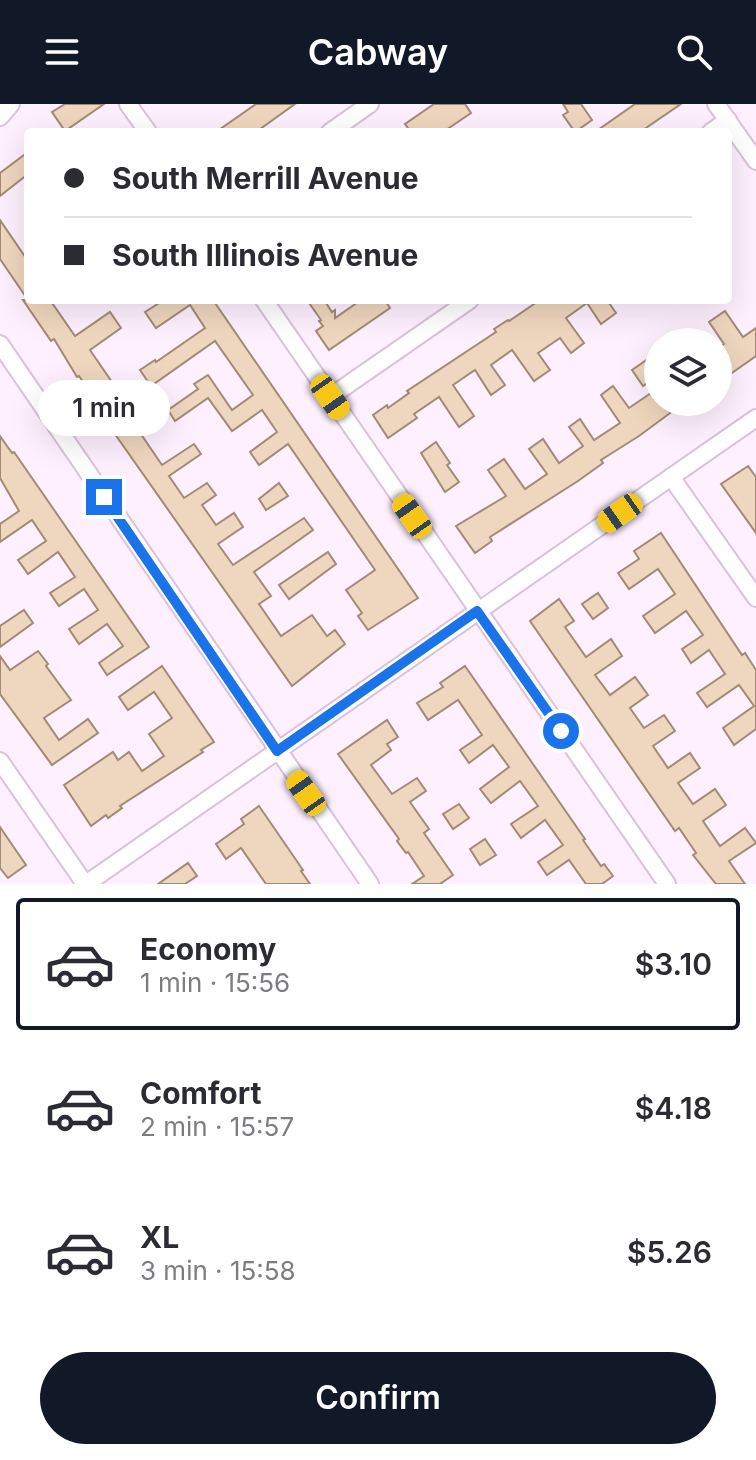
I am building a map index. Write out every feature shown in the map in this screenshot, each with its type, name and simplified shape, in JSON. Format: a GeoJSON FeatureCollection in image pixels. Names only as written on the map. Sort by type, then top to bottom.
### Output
{"type":"FeatureCollection","features":[{"type":"Feature","properties":{"kind":"street"},"geometry":{"type":"LineString","coordinates":[[0,117],[11,104]]}},
{"type":"Feature","properties":{"kind":"street"},"geometry":{"type":"LineString","coordinates":[[128,104],[145,128]]}},
{"type":"Feature","properties":{"kind":"street"},"geometry":{"type":"LineString","coordinates":[[336,128],[370,104]]}},
{"type":"Feature","properties":{"kind":"street"},"geometry":{"type":"LineString","coordinates":[[716,104],[756,161]]}},
{"type":"Feature","properties":{"kind":"street"},"geometry":{"type":"LineString","coordinates":[[717,128],[728,120]]}},
{"type":"Feature","properties":{"kind":"street"},"geometry":{"type":"LineString","coordinates":[[267,304],[667,884]]}},
{"type":"Feature","properties":{"kind":"street"},"geometry":{"type":"LineString","coordinates":[[330,397],[464,304]]}},
{"type":"Feature","properties":{"kind":"street"},"geometry":{"type":"LineString","coordinates":[[0,344],[370,884]]}},
{"type":"Feature","properties":{"kind":"street"},"geometry":{"type":"LineString","coordinates":[[0,761],[86,884],[756,418]]}},
{"type":"Feature","properties":{"kind":"street"},"geometry":{"type":"LineString","coordinates":[[671,477],[756,598]]}},
{"type":"Feature","properties":{"kind":"building"},"geometry":{"type":"Polygon","coordinates":[[[65,104],[104,104],[69,128],[63,128],[52,112],[65,104]]]}},
{"type":"Feature","properties":{"kind":"building"},"geometry":{"type":"Polygon","coordinates":[[[256,104],[295,104],[262,128],[222,128],[256,104]]]}},
{"type":"Feature","properties":{"kind":"building"},"geometry":{"type":"Polygon","coordinates":[[[434,104],[465,104],[471,113],[449,128],[408,128],[405,124],[434,104]]]}},
{"type":"Feature","properties":{"kind":"building"},"geometry":{"type":"Polygon","coordinates":[[[563,104],[581,104],[592,120],[581,128],[572,128],[563,115],[568,112],[563,104]]]}},
{"type":"Feature","properties":{"kind":"building"},"geometry":{"type":"Polygon","coordinates":[[[635,104],[681,104],[646,128],[601,128],[635,104]]]}},
{"type":"Feature","properties":{"kind":"building"},"geometry":{"type":"Polygon","coordinates":[[[24,155],[24,177],[0,196],[0,173],[24,155]]]}},
{"type":"Feature","properties":{"kind":"building"},"geometry":{"type":"Polygon","coordinates":[[[0,220],[24,255],[24,294],[0,259],[0,220]]]}},
{"type":"Feature","properties":{"kind":"building"},"geometry":{"type":"Polygon","coordinates":[[[26,304],[53,304],[75,336],[110,312],[121,328],[90,350],[123,398],[119,401],[122,406],[119,408],[131,426],[134,424],[162,465],[194,444],[201,454],[169,476],[184,498],[207,483],[216,495],[202,505],[216,525],[234,513],[243,527],[218,544],[233,565],[304,518],[313,530],[254,572],[271,596],[259,604],[281,636],[312,615],[327,636],[335,630],[345,644],[292,686],[91,400],[94,398],[54,339],[51,341],[26,304]]]}},
{"type":"Feature","properties":{"kind":"building"},"geometry":{"type":"Polygon","coordinates":[[[158,304],[216,304],[418,598],[368,630],[358,616],[362,613],[346,590],[375,570],[288,444],[259,465],[250,452],[277,432],[262,410],[232,431],[208,398],[175,421],[168,410],[198,389],[194,384],[208,375],[232,410],[253,395],[215,341],[151,386],[140,370],[205,328],[190,305],[156,328],[145,312],[158,304]]]}},
{"type":"Feature","properties":{"kind":"building"},"geometry":{"type":"Polygon","coordinates":[[[310,304],[327,304],[332,312],[335,310],[335,318],[355,304],[388,304],[390,308],[329,350],[316,331],[323,326],[310,304]]]}},
{"type":"Feature","properties":{"kind":"building"},"geometry":{"type":"Polygon","coordinates":[[[534,304],[586,304],[566,318],[584,343],[571,353],[560,338],[538,353],[550,370],[534,381],[512,350],[491,365],[505,385],[491,395],[475,370],[453,385],[474,416],[459,427],[439,397],[414,414],[417,418],[388,438],[373,415],[387,405],[388,408],[409,393],[407,391],[534,304]]]}},
{"type":"Feature","properties":{"kind":"building"},"geometry":{"type":"Polygon","coordinates":[[[588,304],[610,304],[616,313],[601,324],[588,304]]]}},
{"type":"Feature","properties":{"kind":"building"},"geometry":{"type":"Polygon","coordinates":[[[725,311],[743,337],[756,328],[756,356],[732,373],[732,328],[713,328],[709,322],[725,311]]]}},
{"type":"Feature","properties":{"kind":"building"},"geometry":{"type":"Polygon","coordinates":[[[644,362],[644,385],[643,386],[632,370],[644,362]]]}},
{"type":"Feature","properties":{"kind":"building"},"geometry":{"type":"Polygon","coordinates":[[[613,386],[629,408],[644,398],[644,416],[666,416],[601,460],[603,463],[578,481],[490,537],[492,541],[475,553],[456,526],[506,496],[488,470],[504,459],[525,489],[547,474],[529,449],[543,439],[559,463],[583,446],[569,427],[580,419],[594,440],[620,423],[601,395],[613,386]]]}},
{"type":"Feature","properties":{"kind":"building"},"geometry":{"type":"Polygon","coordinates":[[[0,436],[149,647],[107,675],[99,663],[123,646],[107,624],[79,644],[69,629],[98,610],[84,589],[59,606],[50,593],[75,577],[58,552],[28,574],[18,560],[46,541],[32,520],[0,542],[0,524],[19,511],[0,478],[0,436]]]}},
{"type":"Feature","properties":{"kind":"building"},"geometry":{"type":"Polygon","coordinates":[[[436,442],[459,482],[445,492],[421,453],[436,442]]]}},
{"type":"Feature","properties":{"kind":"building"},"geometry":{"type":"Polygon","coordinates":[[[748,466],[756,477],[756,533],[721,484],[748,466]]]}},
{"type":"Feature","properties":{"kind":"building"},"geometry":{"type":"Polygon","coordinates":[[[279,483],[288,496],[266,510],[259,499],[279,483]]]}},
{"type":"Feature","properties":{"kind":"building"},"geometry":{"type":"Polygon","coordinates":[[[661,533],[742,655],[745,653],[756,670],[756,729],[734,745],[723,728],[754,706],[739,685],[707,707],[697,693],[725,674],[709,650],[691,663],[682,649],[703,635],[686,611],[655,633],[643,616],[675,594],[658,569],[629,589],[618,573],[639,559],[634,551],[661,533]]]}},
{"type":"Feature","properties":{"kind":"building"},"geometry":{"type":"Polygon","coordinates":[[[328,552],[336,564],[289,599],[279,585],[328,552]]]}},
{"type":"Feature","properties":{"kind":"building"},"geometry":{"type":"Polygon","coordinates":[[[598,593],[608,608],[593,619],[582,604],[598,593]]]}},
{"type":"Feature","properties":{"kind":"building"},"geometry":{"type":"Polygon","coordinates":[[[559,599],[574,621],[565,627],[586,657],[611,639],[622,656],[595,675],[610,695],[635,677],[648,695],[630,708],[644,728],[664,715],[675,731],[653,746],[668,768],[690,753],[700,768],[678,783],[693,804],[715,789],[726,805],[703,821],[720,846],[745,828],[756,843],[729,861],[745,884],[716,884],[693,855],[696,853],[679,828],[675,831],[530,621],[559,599]]]}},
{"type":"Feature","properties":{"kind":"building"},"geometry":{"type":"Polygon","coordinates":[[[24,610],[33,623],[0,647],[0,626],[24,610]]]}},
{"type":"Feature","properties":{"kind":"building"},"geometry":{"type":"Polygon","coordinates":[[[38,651],[71,700],[44,718],[59,740],[88,719],[98,733],[52,765],[0,694],[0,656],[10,670],[38,651]]]}},
{"type":"Feature","properties":{"kind":"building"},"geometry":{"type":"Polygon","coordinates":[[[162,666],[214,742],[120,806],[122,808],[108,818],[106,815],[91,826],[64,785],[113,752],[118,760],[129,752],[142,771],[164,756],[149,734],[172,718],[154,692],[128,710],[119,697],[162,666]]]}},
{"type":"Feature","properties":{"kind":"building"},"geometry":{"type":"Polygon","coordinates":[[[465,666],[601,866],[604,864],[613,876],[602,884],[586,884],[569,860],[547,875],[538,862],[563,845],[545,820],[521,838],[511,824],[538,806],[520,781],[491,803],[480,789],[509,767],[493,745],[469,763],[460,750],[482,735],[458,700],[428,720],[417,703],[443,687],[440,683],[465,666]]]}},
{"type":"Feature","properties":{"kind":"building"},"geometry":{"type":"Polygon","coordinates":[[[387,720],[398,737],[387,744],[391,750],[371,765],[392,794],[417,778],[426,791],[410,802],[429,829],[424,833],[453,875],[440,884],[412,884],[424,876],[338,754],[387,720]]]}},
{"type":"Feature","properties":{"kind":"building"},"geometry":{"type":"Polygon","coordinates":[[[459,804],[469,818],[453,829],[443,814],[459,804]]]}},
{"type":"Feature","properties":{"kind":"building"},"geometry":{"type":"Polygon","coordinates":[[[259,806],[310,884],[266,884],[241,848],[226,859],[216,844],[244,824],[241,819],[259,806]]]}},
{"type":"Feature","properties":{"kind":"building"},"geometry":{"type":"Polygon","coordinates":[[[0,827],[26,865],[8,878],[0,868],[0,827]]]}},
{"type":"Feature","properties":{"kind":"building"},"geometry":{"type":"Polygon","coordinates":[[[485,839],[496,855],[480,865],[470,849],[485,839]]]}},
{"type":"Feature","properties":{"kind":"building"},"geometry":{"type":"Polygon","coordinates":[[[188,863],[197,876],[185,884],[158,884],[188,863]]]}},
{"type":"Feature","properties":{"kind":"route"},"geometry":{"type":"LineString","coordinates":[[104,497],[277,751],[477,611],[561,731]]}}]}
